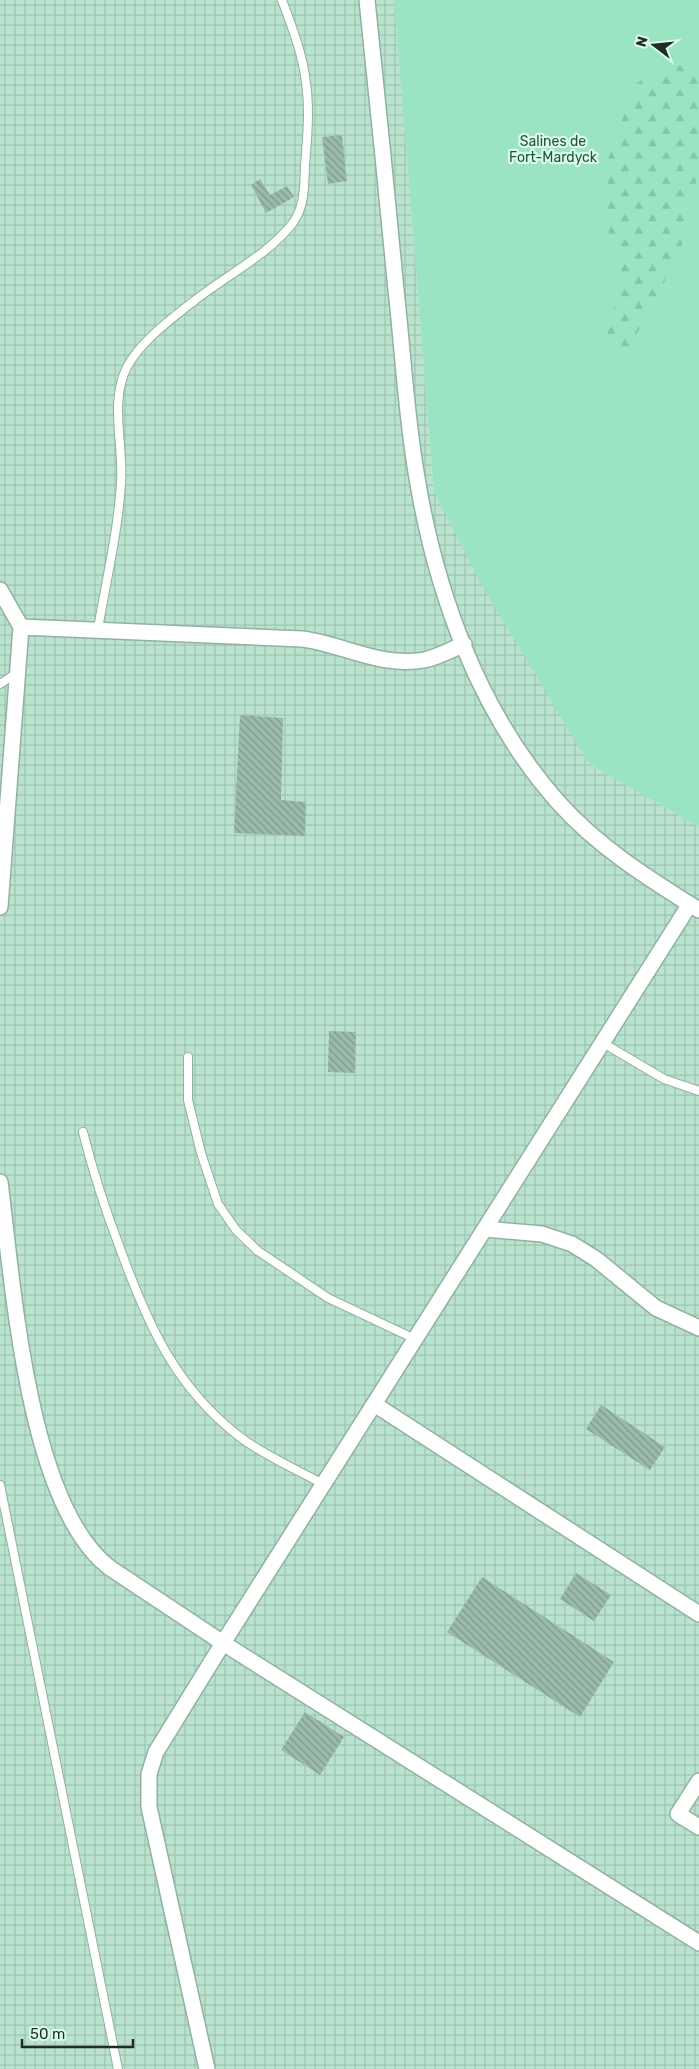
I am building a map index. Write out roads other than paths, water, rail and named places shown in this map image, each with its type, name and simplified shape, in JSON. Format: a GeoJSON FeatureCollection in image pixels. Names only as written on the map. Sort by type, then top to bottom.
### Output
{"type":"FeatureCollection","features":[{"type":"Feature","properties":{"kind":"street"},"geometry":{"type":"LineString","coordinates":[[207,2069],[151,1816],[148,1790],[149,1774],[156,1752],[323,1484],[603,1043],[694,907],[611,852],[580,825],[556,800],[509,736],[483,689],[464,644],[435,560],[413,454],[367,0]]}},
{"type":"Feature","properties":{"kind":"street"},"geometry":{"type":"LineString","coordinates":[[0,590],[21,627],[0,906]]}},
{"type":"Feature","properties":{"kind":"street"},"geometry":{"type":"LineString","coordinates":[[21,627],[302,639],[327,644],[366,656],[402,661],[425,660],[464,644]]}},
{"type":"Feature","properties":{"kind":"street"},"geometry":{"type":"LineString","coordinates":[[0,1182],[28,1380],[48,1464],[65,1510],[84,1541],[105,1564],[223,1643],[699,1943]]}},
{"type":"Feature","properties":{"kind":"street"},"geometry":{"type":"LineString","coordinates":[[485,1229],[549,1235],[572,1244],[602,1264],[656,1308],[699,1328]]}},
{"type":"Feature","properties":{"kind":"street"},"geometry":{"type":"LineString","coordinates":[[374,1404],[699,1614]]}},
{"type":"Feature","properties":{"kind":"street"},"geometry":{"type":"LineString","coordinates":[[699,1781],[678,1814],[699,1827]]}},
{"type":"Feature","properties":{"kind":"lane"},"geometry":{"type":"LineString","coordinates":[[98,629],[119,502],[122,472],[119,401],[122,382],[128,366],[148,342],[180,312],[221,279],[276,241],[292,224],[300,211],[304,184],[307,94],[304,72],[282,0]]}},
{"type":"Feature","properties":{"kind":"lane"},"geometry":{"type":"LineString","coordinates":[[0,684],[17,673]]}},
{"type":"Feature","properties":{"kind":"lane"},"geometry":{"type":"LineString","coordinates":[[603,1043],[664,1079],[699,1091]]}},
{"type":"Feature","properties":{"kind":"lane"},"geometry":{"type":"LineString","coordinates":[[188,1057],[188,1100],[201,1153],[218,1204],[232,1224],[258,1251],[328,1298],[415,1339]]}},
{"type":"Feature","properties":{"kind":"lane"},"geometry":{"type":"LineString","coordinates":[[83,1132],[100,1194],[136,1291],[146,1317],[169,1360],[200,1399],[238,1435],[323,1484]]}},
{"type":"Feature","properties":{"kind":"lane"},"geometry":{"type":"LineString","coordinates":[[0,1485],[118,2069]]}},
{"type":"Feature","properties":{"kind":"park label","name":"Salines de Fort-Mardyck"},"geometry":{"type":"Point","coordinates":[553,150]}}]}
